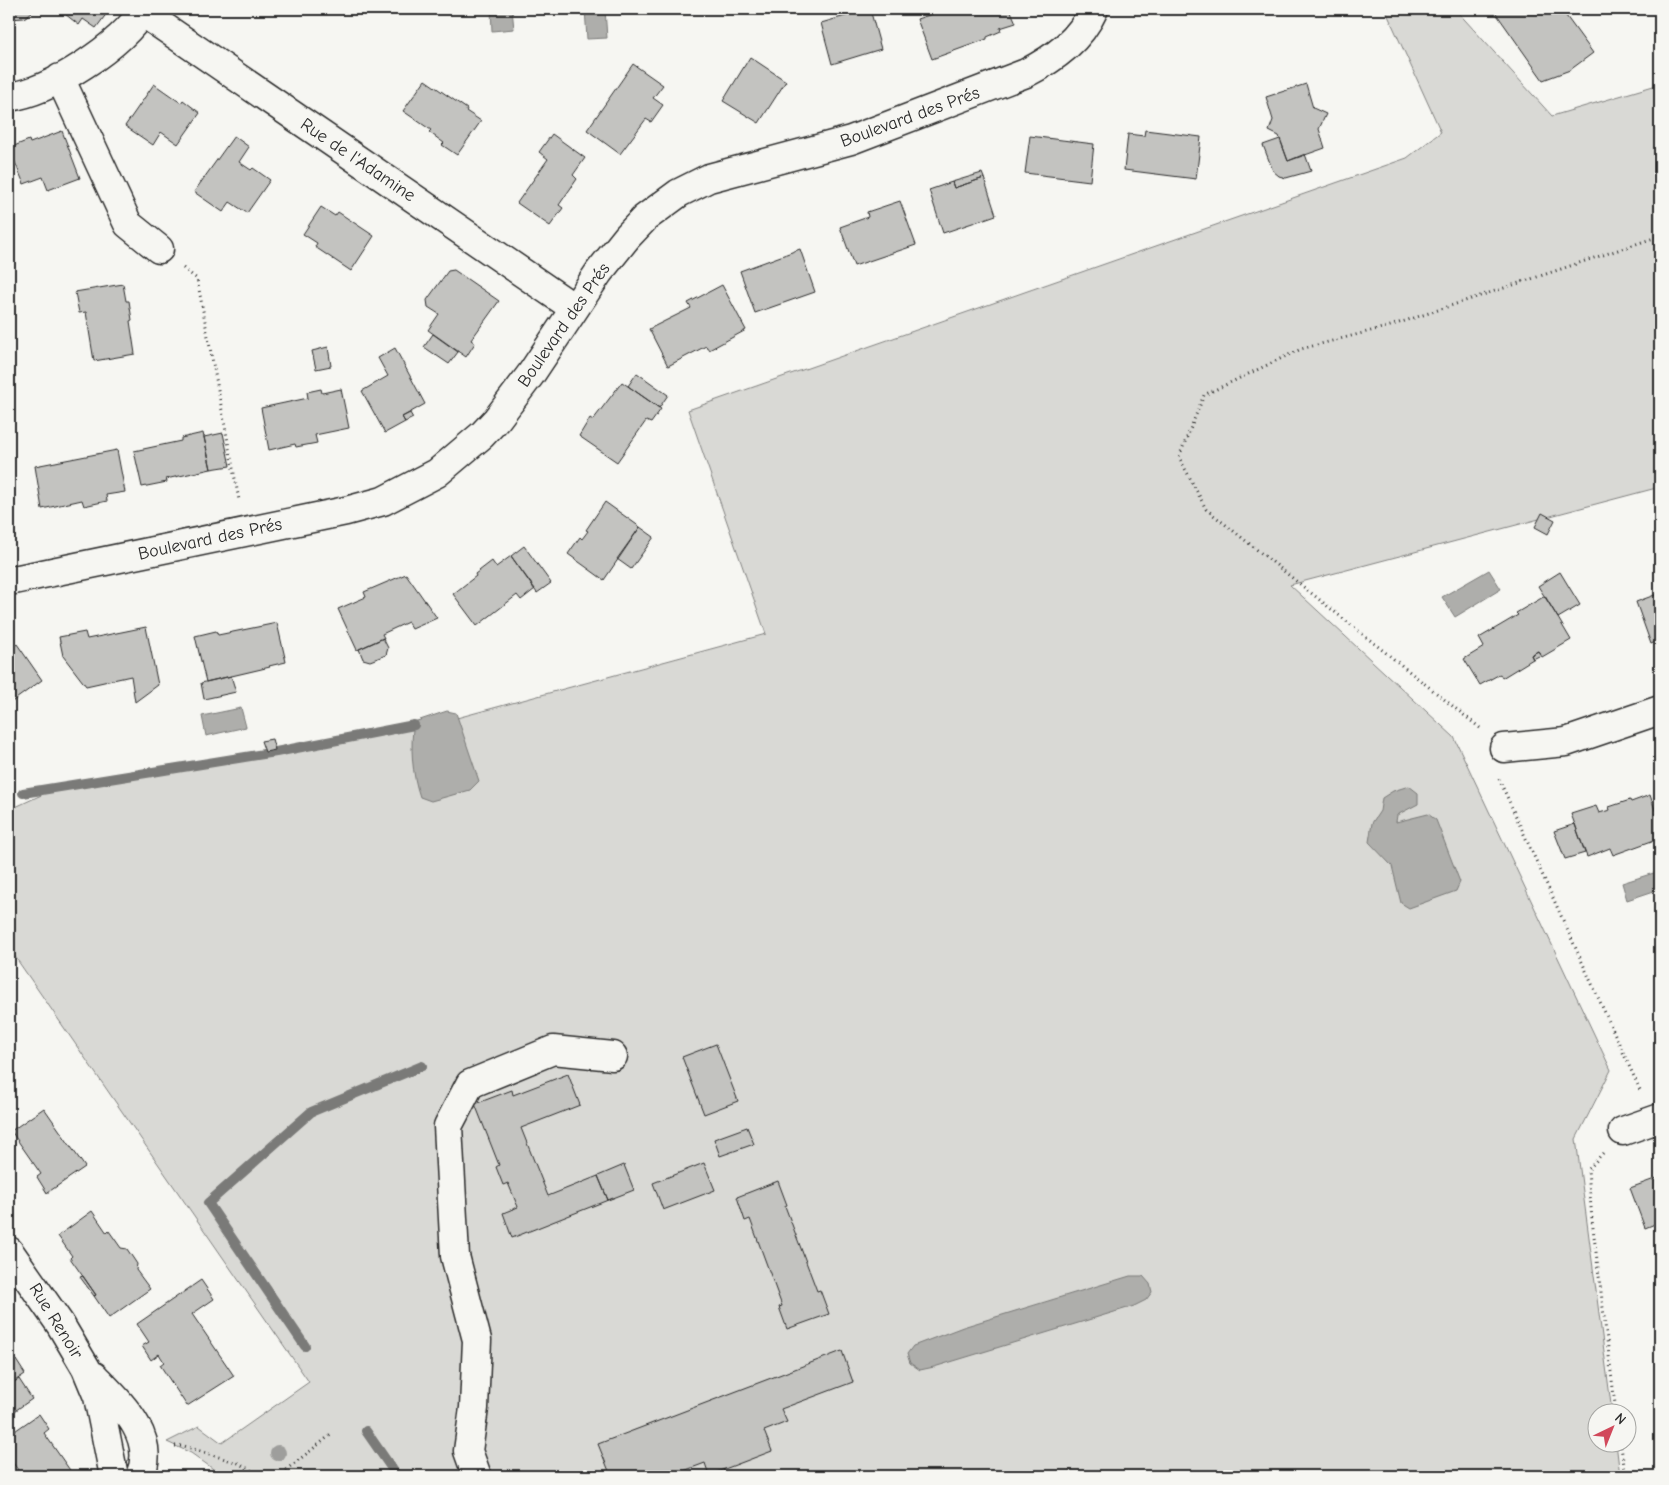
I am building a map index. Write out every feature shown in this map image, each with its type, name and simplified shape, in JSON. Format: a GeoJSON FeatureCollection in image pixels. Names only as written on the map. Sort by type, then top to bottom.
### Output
{"type":"FeatureCollection","features":[{"type":"Feature","properties":{"kind":"street","name":"Boulevard des Prés"},"geometry":{"type":"LineString","coordinates":[[9,581],[346,511],[383,501],[437,473],[465,451],[497,419],[531,374],[599,272],[627,237],[645,218],[679,193],[709,178],[851,140],[1026,73],[1065,49],[1078,36],[1094,9]]}},
{"type":"Feature","properties":{"kind":"street","name":"Rue de l'Adamine"},"geometry":{"type":"LineString","coordinates":[[143,10],[574,308]]}},
{"type":"Feature","properties":{"kind":"street"},"geometry":{"type":"LineString","coordinates":[[9,97],[34,91],[86,63],[120,36],[143,10]]}},
{"type":"Feature","properties":{"kind":"street"},"geometry":{"type":"LineString","coordinates":[[60,78],[128,224],[159,249]]}},
{"type":"Feature","properties":{"kind":"street"},"geometry":{"type":"LineString","coordinates":[[1504,748],[1566,742],[1660,710]]}},
{"type":"Feature","properties":{"kind":"street"},"geometry":{"type":"LineString","coordinates":[[478,1476],[468,1451],[474,1408],[477,1340],[455,1256],[448,1126],[470,1084],[553,1050],[613,1056]]}},
{"type":"Feature","properties":{"kind":"street"},"geometry":{"type":"LineString","coordinates":[[1623,1131],[1657,1119]]}},
{"type":"Feature","properties":{"kind":"street","name":"Rue Renoir"},"geometry":{"type":"LineString","coordinates":[[9,1250],[60,1324],[86,1368],[98,1397],[114,1476]]}},
{"type":"Feature","properties":{"kind":"street","name":"Rue Renoir"},"geometry":{"type":"LineString","coordinates":[[86,1368],[121,1404],[137,1427],[145,1446]]}},
{"type":"Feature","properties":{"kind":"street"},"geometry":{"type":"LineString","coordinates":[[140,1476],[144,1470],[145,1446]]}},
{"type":"Feature","properties":{"kind":"path"},"geometry":{"type":"LineString","coordinates":[[1657,1119],[1497,776],[1504,748],[1206,509],[1179,457],[1204,395],[1301,349],[1390,326],[1660,236]]}},
{"type":"Feature","properties":{"kind":"path"},"geometry":{"type":"LineString","coordinates":[[159,249],[197,279],[238,499],[246,531]]}},
{"type":"Feature","properties":{"kind":"path"},"geometry":{"type":"LineString","coordinates":[[1615,1402],[1592,1220],[1588,1170],[1623,1131]]}},
{"type":"Feature","properties":{"kind":"path"},"geometry":{"type":"LineString","coordinates":[[278,1476],[332,1434]]}},
{"type":"Feature","properties":{"kind":"path"},"geometry":{"type":"LineString","coordinates":[[145,1446],[184,1446],[238,1463],[261,1476]]}},
{"type":"Feature","properties":{"kind":"path"},"geometry":{"type":"LineString","coordinates":[[1622,1452],[1626,1476]]}},
{"type":"Feature","properties":{"kind":"shaded area"},"geometry":{"type":"Polygon","coordinates":[[[491,9],[512,9],[514,29],[492,31],[491,9]]]}},
{"type":"Feature","properties":{"kind":"shaded area"},"geometry":{"type":"Polygon","coordinates":[[[585,9],[605,9],[607,38],[587,39],[585,9]]]}},
{"type":"Feature","properties":{"kind":"shaded area"},"geometry":{"type":"Polygon","coordinates":[[[1385,9],[1455,9],[1552,116],[1660,84],[1660,487],[1290,585],[1454,737],[1611,1070],[1576,1139],[1611,1402],[1586,1402],[1586,1452],[1617,1452],[1620,1476],[223,1476],[191,1453],[167,1442],[199,1426],[222,1443],[309,1382],[9,948],[9,810],[63,785],[431,725],[766,634],[688,410],[1407,158],[1441,132],[1385,9]]]}},
{"type":"Feature","properties":{"kind":"shaded area"},"geometry":{"type":"Polygon","coordinates":[[[1489,570],[1501,589],[1455,617],[1442,597],[1489,570]]]}},
{"type":"Feature","properties":{"kind":"shaded area"},"geometry":{"type":"Polygon","coordinates":[[[241,708],[246,727],[206,736],[202,716],[241,708]]]}},
{"type":"Feature","properties":{"kind":"shaded area"},"geometry":{"type":"Polygon","coordinates":[[[447,711],[456,713],[479,781],[470,790],[431,801],[420,797],[415,779],[412,750],[414,722],[447,711]]]}},
{"type":"Feature","properties":{"kind":"shaded area"},"geometry":{"type":"Polygon","coordinates":[[[1409,786],[1418,793],[1418,804],[1397,815],[1396,822],[1428,814],[1436,820],[1460,882],[1456,891],[1409,908],[1401,903],[1392,866],[1369,842],[1372,823],[1380,811],[1382,798],[1393,791],[1409,786]]]}},
{"type":"Feature","properties":{"kind":"shaded area"},"geometry":{"type":"Polygon","coordinates":[[[1660,871],[1660,889],[1627,900],[1622,883],[1660,871]]]}},
{"type":"Feature","properties":{"kind":"shaded area"},"geometry":{"type":"Polygon","coordinates":[[[1130,1276],[1143,1276],[1150,1284],[1152,1292],[1146,1300],[1134,1306],[934,1367],[920,1370],[910,1363],[907,1354],[913,1346],[963,1327],[1130,1276]]]}},
{"type":"Feature","properties":{"kind":"building"},"geometry":{"type":"Polygon","coordinates":[[[9,9],[36,9],[24,18],[9,19],[9,9]]]}},
{"type":"Feature","properties":{"kind":"building"},"geometry":{"type":"Polygon","coordinates":[[[68,9],[110,9],[96,28],[83,19],[79,25],[65,14],[68,9]]]}},
{"type":"Feature","properties":{"kind":"building"},"geometry":{"type":"Polygon","coordinates":[[[870,9],[881,49],[832,64],[821,23],[870,9]]]}},
{"type":"Feature","properties":{"kind":"building"},"geometry":{"type":"Polygon","coordinates":[[[947,9],[1010,9],[1016,23],[1000,28],[1001,31],[987,37],[987,39],[932,59],[917,19],[947,9]]]}},
{"type":"Feature","properties":{"kind":"building"},"geometry":{"type":"Polygon","coordinates":[[[1493,9],[1561,9],[1593,53],[1570,70],[1543,80],[1493,9]]]}},
{"type":"Feature","properties":{"kind":"building"},"geometry":{"type":"Polygon","coordinates":[[[1652,9],[1660,9],[1660,29],[1659,27],[1652,9]]]}},
{"type":"Feature","properties":{"kind":"building"},"geometry":{"type":"Polygon","coordinates":[[[750,57],[786,81],[759,123],[723,101],[750,57]]]}},
{"type":"Feature","properties":{"kind":"building"},"geometry":{"type":"Polygon","coordinates":[[[633,64],[663,85],[653,98],[663,105],[651,122],[646,119],[620,154],[587,130],[633,64]]]}},
{"type":"Feature","properties":{"kind":"building"},"geometry":{"type":"Polygon","coordinates":[[[425,80],[481,121],[457,155],[442,145],[444,143],[429,132],[431,130],[403,111],[425,80]]]}},
{"type":"Feature","properties":{"kind":"building"},"geometry":{"type":"Polygon","coordinates":[[[154,84],[181,103],[183,100],[200,113],[178,144],[161,132],[153,145],[125,126],[154,84]]]}},
{"type":"Feature","properties":{"kind":"building"},"geometry":{"type":"Polygon","coordinates":[[[1306,84],[1313,108],[1326,114],[1319,129],[1325,148],[1288,161],[1279,136],[1269,131],[1273,120],[1266,97],[1306,84]]]}},
{"type":"Feature","properties":{"kind":"building"},"geometry":{"type":"Polygon","coordinates":[[[1145,130],[1201,137],[1196,179],[1124,170],[1128,134],[1144,136],[1145,130]]]}},
{"type":"Feature","properties":{"kind":"building"},"geometry":{"type":"Polygon","coordinates":[[[62,131],[80,178],[48,190],[43,177],[24,184],[9,148],[29,140],[30,143],[62,131]]]}},
{"type":"Feature","properties":{"kind":"building"},"geometry":{"type":"Polygon","coordinates":[[[552,134],[585,158],[573,175],[577,179],[559,205],[563,208],[550,226],[517,203],[548,159],[539,152],[552,134]]]}},
{"type":"Feature","properties":{"kind":"building"},"geometry":{"type":"Polygon","coordinates":[[[234,136],[249,147],[239,162],[251,170],[253,168],[270,180],[247,213],[230,202],[223,212],[194,192],[234,136]]]}},
{"type":"Feature","properties":{"kind":"building"},"geometry":{"type":"Polygon","coordinates":[[[1030,136],[1094,144],[1090,181],[1025,173],[1030,136]]]}},
{"type":"Feature","properties":{"kind":"building"},"geometry":{"type":"Polygon","coordinates":[[[1280,139],[1288,161],[1305,154],[1311,171],[1286,178],[1279,176],[1273,171],[1263,145],[1280,139]]]}},
{"type":"Feature","properties":{"kind":"building"},"geometry":{"type":"Polygon","coordinates":[[[982,173],[984,178],[954,188],[952,182],[982,173]]]}},
{"type":"Feature","properties":{"kind":"building"},"geometry":{"type":"Polygon","coordinates":[[[984,178],[996,215],[943,233],[929,190],[952,182],[954,188],[984,178]]]}},
{"type":"Feature","properties":{"kind":"building"},"geometry":{"type":"Polygon","coordinates":[[[900,201],[916,245],[854,266],[840,227],[868,217],[867,212],[900,201]]]}},
{"type":"Feature","properties":{"kind":"building"},"geometry":{"type":"Polygon","coordinates":[[[321,207],[335,216],[338,212],[374,236],[351,271],[315,247],[317,243],[303,234],[321,207]]]}},
{"type":"Feature","properties":{"kind":"building"},"geometry":{"type":"Polygon","coordinates":[[[800,249],[815,292],[755,313],[740,271],[800,249]]]}},
{"type":"Feature","properties":{"kind":"building"},"geometry":{"type":"Polygon","coordinates":[[[454,270],[499,301],[471,340],[475,343],[466,357],[428,330],[439,314],[428,307],[427,300],[448,271],[454,270]]]}},
{"type":"Feature","properties":{"kind":"building"},"geometry":{"type":"Polygon","coordinates":[[[123,284],[126,301],[129,301],[135,354],[94,361],[86,312],[79,313],[75,292],[123,284]]]}},
{"type":"Feature","properties":{"kind":"building"},"geometry":{"type":"Polygon","coordinates":[[[722,285],[746,330],[709,350],[706,346],[668,366],[649,329],[691,308],[688,303],[722,285]]]}},
{"type":"Feature","properties":{"kind":"building"},"geometry":{"type":"Polygon","coordinates":[[[433,334],[458,352],[449,364],[424,347],[433,334]]]}},
{"type":"Feature","properties":{"kind":"building"},"geometry":{"type":"Polygon","coordinates":[[[328,347],[331,366],[316,369],[312,351],[328,347]]]}},
{"type":"Feature","properties":{"kind":"building"},"geometry":{"type":"Polygon","coordinates":[[[395,348],[425,404],[402,417],[405,422],[385,433],[362,391],[388,376],[378,358],[395,348]]]}},
{"type":"Feature","properties":{"kind":"building"},"geometry":{"type":"Polygon","coordinates":[[[637,373],[668,395],[659,408],[628,386],[637,373]]]}},
{"type":"Feature","properties":{"kind":"building"},"geometry":{"type":"Polygon","coordinates":[[[622,382],[661,409],[651,423],[646,421],[617,462],[579,436],[590,418],[593,420],[622,382]]]}},
{"type":"Feature","properties":{"kind":"building"},"geometry":{"type":"Polygon","coordinates":[[[321,389],[322,393],[341,389],[349,428],[315,435],[317,443],[296,447],[295,444],[269,450],[261,408],[308,398],[307,392],[321,389]]]}},
{"type":"Feature","properties":{"kind":"building"},"geometry":{"type":"Polygon","coordinates":[[[410,413],[413,418],[405,422],[402,417],[410,413]]]}},
{"type":"Feature","properties":{"kind":"building"},"geometry":{"type":"Polygon","coordinates":[[[203,433],[211,469],[166,479],[167,482],[142,487],[134,451],[181,441],[181,438],[203,433]]]}},
{"type":"Feature","properties":{"kind":"building"},"geometry":{"type":"Polygon","coordinates":[[[223,433],[230,466],[211,469],[204,437],[223,433]]]}},
{"type":"Feature","properties":{"kind":"building"},"geometry":{"type":"Polygon","coordinates":[[[117,450],[125,492],[106,495],[107,501],[84,506],[82,500],[42,509],[35,466],[117,450]]]}},
{"type":"Feature","properties":{"kind":"building"},"geometry":{"type":"Polygon","coordinates":[[[605,502],[640,527],[604,580],[568,554],[580,537],[582,539],[588,531],[586,530],[605,502]]]}},
{"type":"Feature","properties":{"kind":"building"},"geometry":{"type":"Polygon","coordinates":[[[1542,513],[1555,520],[1548,534],[1535,527],[1542,513]]]}},
{"type":"Feature","properties":{"kind":"building"},"geometry":{"type":"Polygon","coordinates":[[[640,527],[654,537],[631,569],[617,559],[640,527]]]}},
{"type":"Feature","properties":{"kind":"building"},"geometry":{"type":"Polygon","coordinates":[[[524,546],[551,583],[537,593],[511,556],[524,546]]]}},
{"type":"Feature","properties":{"kind":"building"},"geometry":{"type":"Polygon","coordinates":[[[511,556],[535,589],[521,600],[517,595],[477,626],[453,594],[492,561],[496,567],[511,556]]]}},
{"type":"Feature","properties":{"kind":"building"},"geometry":{"type":"Polygon","coordinates":[[[1560,572],[1580,605],[1558,618],[1538,586],[1560,572]]]}},
{"type":"Feature","properties":{"kind":"building"},"geometry":{"type":"Polygon","coordinates":[[[406,574],[437,618],[412,629],[408,622],[382,634],[384,638],[357,650],[338,609],[366,597],[364,592],[406,574]]]}},
{"type":"Feature","properties":{"kind":"building"},"geometry":{"type":"Polygon","coordinates":[[[1660,593],[1660,640],[1651,644],[1636,602],[1660,593]]]}},
{"type":"Feature","properties":{"kind":"building"},"geometry":{"type":"Polygon","coordinates":[[[1545,596],[1571,640],[1542,657],[1538,651],[1531,655],[1533,659],[1502,678],[1500,674],[1480,685],[1464,659],[1484,647],[1479,638],[1518,615],[1516,613],[1545,596]]]}},
{"type":"Feature","properties":{"kind":"building"},"geometry":{"type":"Polygon","coordinates":[[[277,623],[286,662],[206,682],[195,636],[216,631],[218,635],[277,623]]]}},
{"type":"Feature","properties":{"kind":"building"},"geometry":{"type":"Polygon","coordinates":[[[146,627],[158,685],[135,702],[131,676],[86,686],[63,656],[59,637],[85,632],[87,639],[146,627]]]}},
{"type":"Feature","properties":{"kind":"building"},"geometry":{"type":"Polygon","coordinates":[[[383,638],[388,648],[386,655],[370,661],[363,659],[359,649],[383,638]]]}},
{"type":"Feature","properties":{"kind":"building"},"geometry":{"type":"Polygon","coordinates":[[[17,644],[42,680],[9,704],[9,650],[17,644]]]}},
{"type":"Feature","properties":{"kind":"building"},"geometry":{"type":"Polygon","coordinates":[[[1538,651],[1541,655],[1533,659],[1531,655],[1538,651]]]}},
{"type":"Feature","properties":{"kind":"building"},"geometry":{"type":"Polygon","coordinates":[[[231,676],[236,692],[204,699],[201,683],[231,676]]]}},
{"type":"Feature","properties":{"kind":"building"},"geometry":{"type":"Polygon","coordinates":[[[272,739],[275,750],[265,752],[261,741],[272,739]]]}},
{"type":"Feature","properties":{"kind":"building"},"geometry":{"type":"Polygon","coordinates":[[[1650,795],[1660,824],[1660,838],[1613,855],[1610,848],[1587,857],[1571,814],[1596,806],[1599,813],[1610,810],[1609,807],[1650,795]]]}},
{"type":"Feature","properties":{"kind":"building"},"geometry":{"type":"Polygon","coordinates":[[[1575,824],[1585,853],[1565,859],[1554,831],[1575,824]]]}},
{"type":"Feature","properties":{"kind":"building"},"geometry":{"type":"Polygon","coordinates":[[[716,1044],[738,1101],[704,1114],[682,1057],[716,1044]]]}},
{"type":"Feature","properties":{"kind":"building"},"geometry":{"type":"Polygon","coordinates":[[[568,1074],[580,1105],[521,1128],[548,1196],[598,1176],[608,1200],[512,1238],[503,1213],[518,1207],[508,1183],[503,1185],[496,1167],[499,1165],[475,1104],[512,1090],[513,1095],[568,1074]]]}},
{"type":"Feature","properties":{"kind":"building"},"geometry":{"type":"Polygon","coordinates":[[[44,1108],[85,1167],[47,1193],[37,1177],[41,1174],[11,1131],[44,1108]]]}},
{"type":"Feature","properties":{"kind":"building"},"geometry":{"type":"Polygon","coordinates":[[[747,1127],[754,1144],[720,1156],[714,1139],[747,1127]]]}},
{"type":"Feature","properties":{"kind":"building"},"geometry":{"type":"Polygon","coordinates":[[[704,1163],[715,1190],[663,1210],[653,1183],[704,1163]]]}},
{"type":"Feature","properties":{"kind":"building"},"geometry":{"type":"Polygon","coordinates":[[[624,1165],[634,1190],[608,1200],[598,1176],[624,1165]]]}},
{"type":"Feature","properties":{"kind":"building"},"geometry":{"type":"Polygon","coordinates":[[[1660,1177],[1660,1222],[1645,1228],[1630,1188],[1660,1177]]]}},
{"type":"Feature","properties":{"kind":"building"},"geometry":{"type":"Polygon","coordinates":[[[778,1181],[787,1205],[785,1206],[817,1291],[820,1290],[829,1314],[787,1329],[779,1307],[782,1306],[750,1219],[745,1221],[737,1197],[778,1181]]]}},
{"type":"Feature","properties":{"kind":"building"},"geometry":{"type":"Polygon","coordinates":[[[92,1211],[107,1233],[109,1231],[121,1248],[127,1249],[137,1264],[136,1270],[150,1289],[109,1318],[58,1236],[92,1211]]]}},
{"type":"Feature","properties":{"kind":"building"},"geometry":{"type":"Polygon","coordinates":[[[83,1276],[96,1295],[94,1296],[80,1277],[83,1276]]]}},
{"type":"Feature","properties":{"kind":"building"},"geometry":{"type":"Polygon","coordinates":[[[201,1280],[214,1299],[192,1314],[234,1376],[187,1406],[160,1365],[164,1362],[159,1354],[151,1360],[142,1346],[149,1342],[137,1324],[201,1280]]]}},
{"type":"Feature","properties":{"kind":"building"},"geometry":{"type":"Polygon","coordinates":[[[842,1351],[853,1382],[781,1409],[787,1422],[764,1431],[772,1451],[709,1475],[705,1463],[670,1476],[611,1476],[598,1444],[842,1351]]]}},
{"type":"Feature","properties":{"kind":"building"},"geometry":{"type":"Polygon","coordinates":[[[9,1359],[12,1363],[16,1360],[25,1374],[9,1385],[9,1359]]]}},
{"type":"Feature","properties":{"kind":"building"},"geometry":{"type":"Polygon","coordinates":[[[19,1379],[32,1399],[9,1415],[9,1385],[19,1379]]]}},
{"type":"Feature","properties":{"kind":"building"},"geometry":{"type":"Polygon","coordinates":[[[39,1414],[49,1429],[44,1433],[74,1476],[22,1476],[9,1457],[9,1435],[39,1414]]]}},
{"type":"Feature","properties":{"kind":"waterway"},"geometry":{"type":"LineString","coordinates":[[23,793],[276,752],[414,725]]}},
{"type":"Feature","properties":{"kind":"waterway"},"geometry":{"type":"LineString","coordinates":[[305,1346],[208,1203],[311,1112],[422,1066]]}},
{"type":"Feature","properties":{"kind":"waterway"},"geometry":{"type":"LineString","coordinates":[[366,1431],[397,1476]]}}]}
